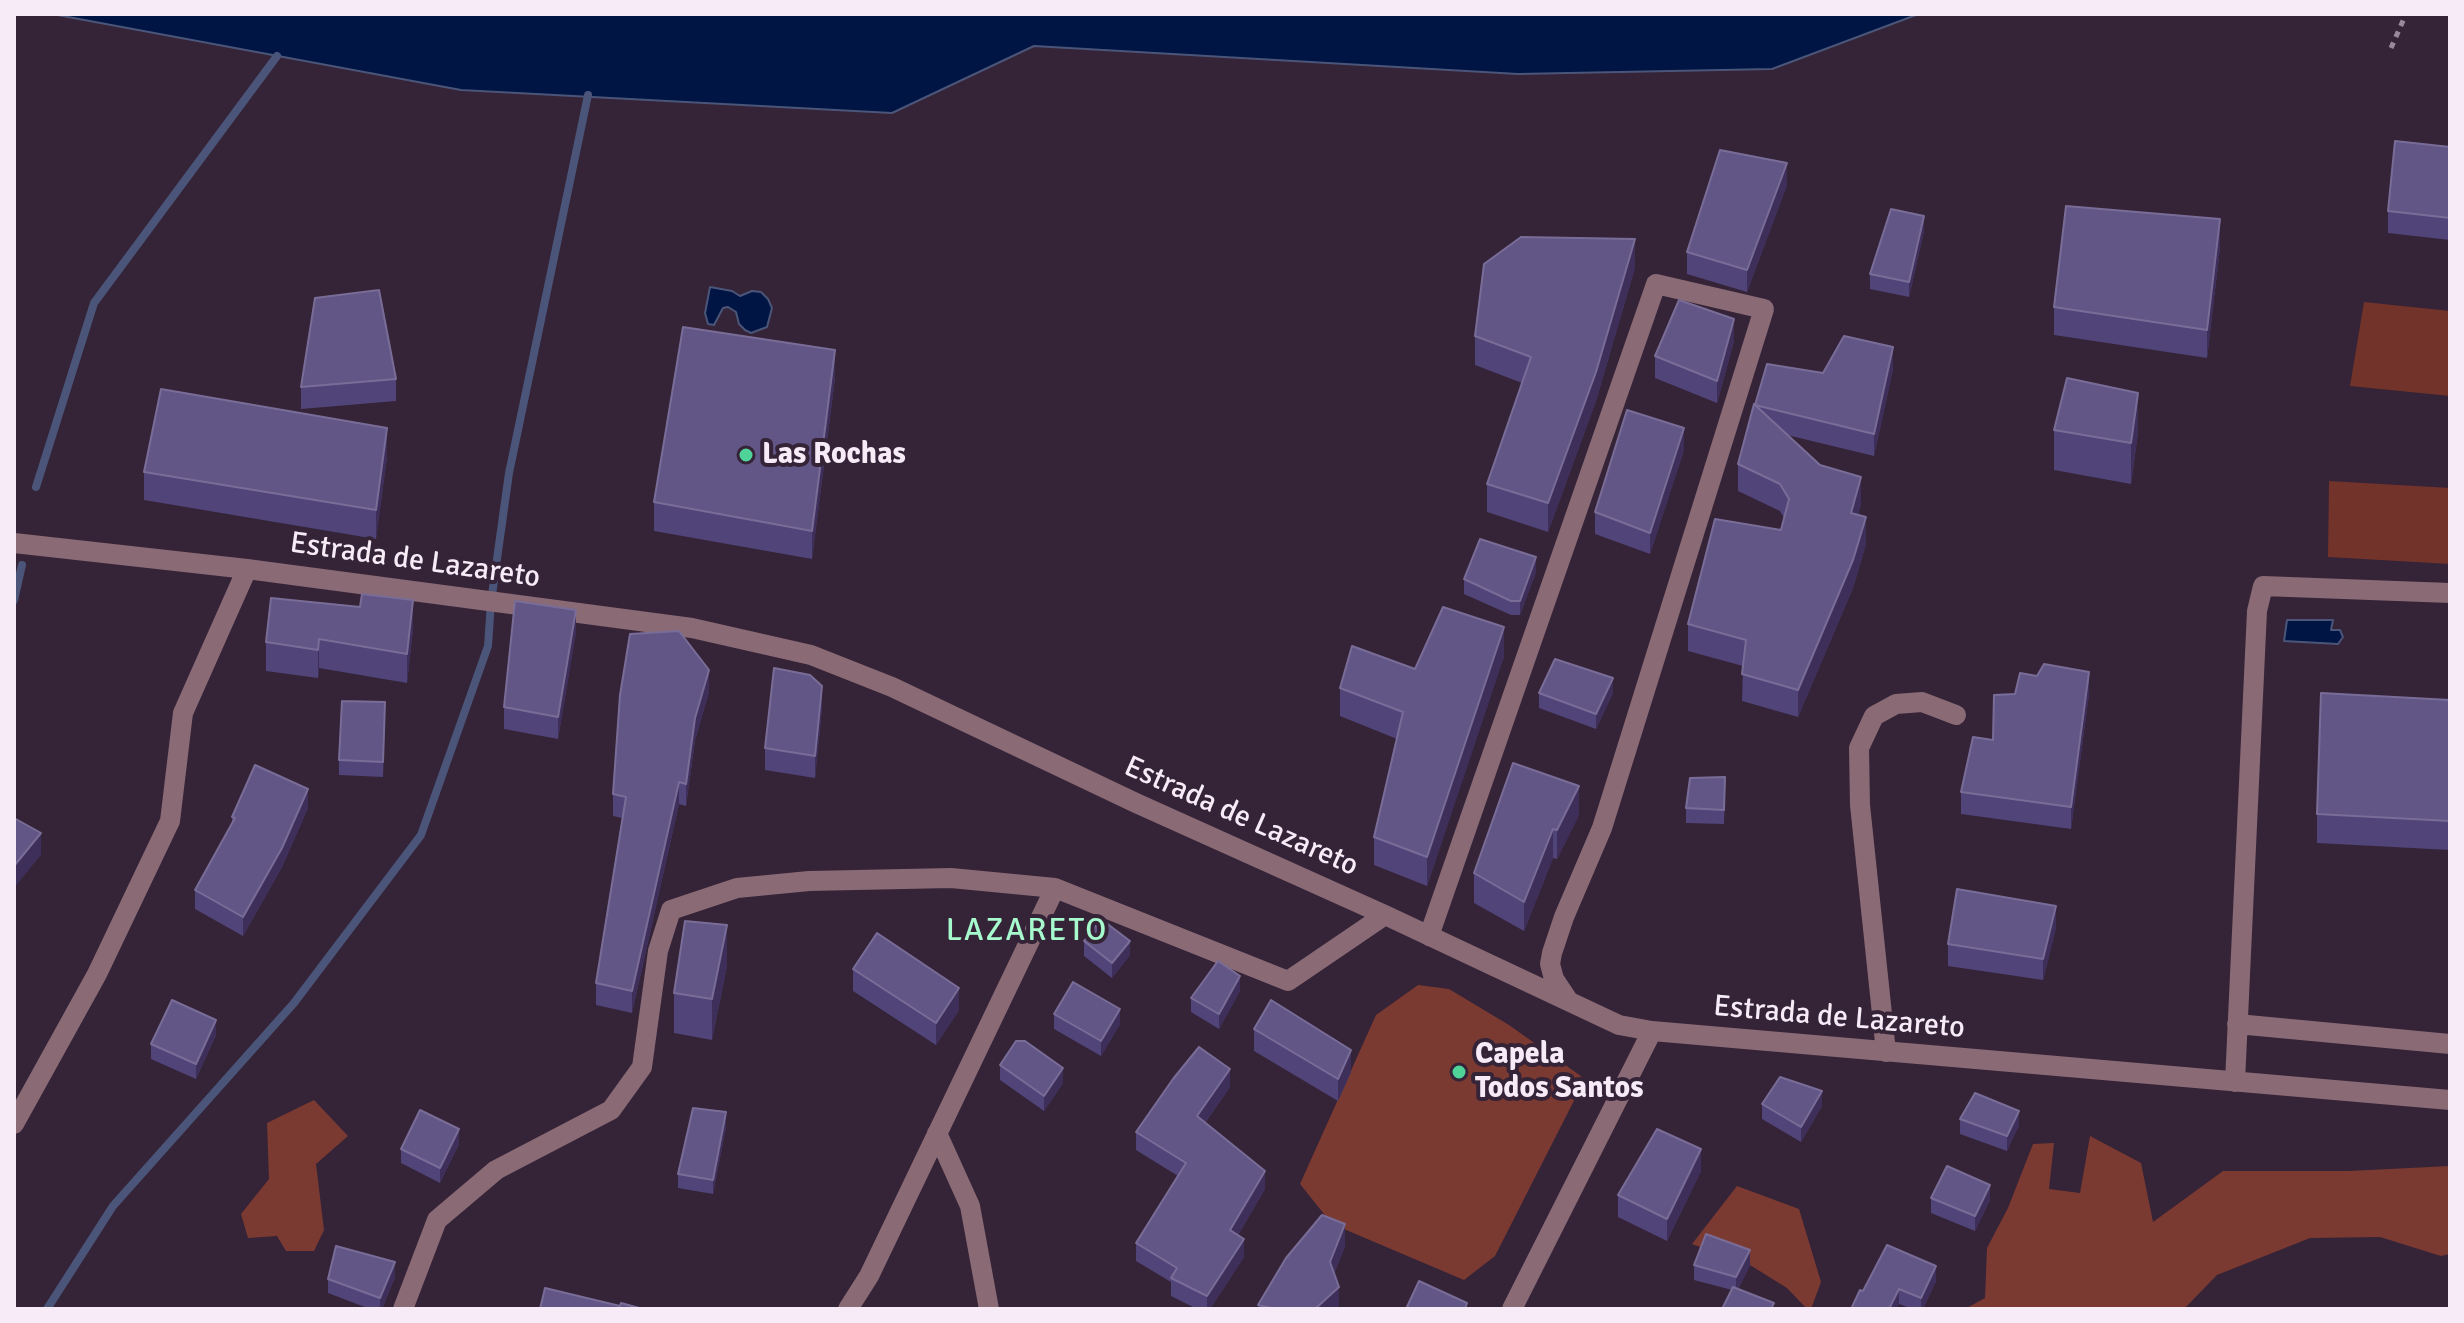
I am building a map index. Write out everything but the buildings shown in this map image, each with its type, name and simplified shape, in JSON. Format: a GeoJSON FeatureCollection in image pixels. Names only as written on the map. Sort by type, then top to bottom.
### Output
{"type":"FeatureCollection","features":[{"type":"Feature","properties":{"kind":"street"},"geometry":{"type":"LineString","coordinates":[[1429,936],[1656,284],[1764,309],[1602,828],[1552,953],[1550,964],[1554,979],[1571,1003]]}},
{"type":"Feature","properties":{"kind":"street","name":"Estrada de Lazareto"},"geometry":{"type":"LineString","coordinates":[[14,543],[247,569],[692,628],[811,655],[892,687],[1619,1025],[1652,1031],[2450,1100]]}},
{"type":"Feature","properties":{"kind":"street"},"geometry":{"type":"LineString","coordinates":[[14,1124],[97,974],[170,821],[183,713],[247,569]]}},
{"type":"Feature","properties":{"kind":"street"},"geometry":{"type":"LineString","coordinates":[[2235,1082],[2257,611],[2263,586],[2450,593]]}},
{"type":"Feature","properties":{"kind":"street"},"geometry":{"type":"LineString","coordinates":[[1886,1052],[1860,805],[1859,748],[1874,716],[1896,704],[1922,702],[1956,715]]}},
{"type":"Feature","properties":{"kind":"street"},"geometry":{"type":"LineString","coordinates":[[403,1309],[437,1220],[496,1170],[611,1110],[642,1067],[658,951],[671,910],[737,888],[809,881],[951,878],[1055,888],[1288,981],[1385,915]]}},
{"type":"Feature","properties":{"kind":"street"},"geometry":{"type":"LineString","coordinates":[[848,1309],[869,1276],[1055,888]]}},
{"type":"Feature","properties":{"kind":"street"},"geometry":{"type":"LineString","coordinates":[[2237,1024],[2450,1044]]}},
{"type":"Feature","properties":{"kind":"street"},"geometry":{"type":"LineString","coordinates":[[1512,1309],[1652,1031]]}},
{"type":"Feature","properties":{"kind":"street"},"geometry":{"type":"LineString","coordinates":[[937,1133],[970,1206],[989,1309]]}},
{"type":"Feature","properties":{"kind":"path"},"geometry":{"type":"LineString","coordinates":[[2391,48],[2406,14]]}},
{"type":"Feature","properties":{"kind":"shaded area"},"geometry":{"type":"Polygon","coordinates":[[[2364,302],[2450,311],[2450,396],[2350,386],[2364,302]]]}},
{"type":"Feature","properties":{"kind":"shaded area"},"geometry":{"type":"Polygon","coordinates":[[[2329,481],[2450,488],[2450,564],[2328,557],[2329,481]]]}},
{"type":"Feature","properties":{"kind":"shaded area"},"geometry":{"type":"Polygon","coordinates":[[[1418,985],[1449,989],[1509,1025],[1585,1079],[1495,1256],[1464,1280],[1332,1224],[1300,1184],[1376,1015],[1418,985]]]}},
{"type":"Feature","properties":{"kind":"shaded area"},"geometry":{"type":"Polygon","coordinates":[[[314,1100],[348,1136],[316,1164],[324,1230],[314,1251],[286,1251],[277,1236],[248,1238],[241,1214],[269,1179],[267,1123],[314,1100]]]}},
{"type":"Feature","properties":{"kind":"shaded area"},"geometry":{"type":"Polygon","coordinates":[[[2090,1136],[2141,1163],[2153,1222],[2223,1171],[2349,1171],[2450,1166],[2450,1254],[2441,1256],[2380,1237],[2310,1238],[2217,1275],[2184,1309],[1965,1309],[1985,1298],[1987,1248],[2008,1208],[2033,1144],[2054,1143],[2049,1189],[2080,1193],[2090,1136]]]}},
{"type":"Feature","properties":{"kind":"shaded area"},"geometry":{"type":"Polygon","coordinates":[[[1737,1186],[1799,1209],[1821,1282],[1811,1309],[1807,1309],[1787,1288],[1750,1265],[1692,1244],[1737,1186]]]}},
{"type":"Feature","properties":{"kind":"water"},"geometry":{"type":"Polygon","coordinates":[[[52,14],[1940,14],[1916,15],[1772,69],[1518,74],[1034,46],[892,113],[461,90],[52,14]]]}},
{"type":"Feature","properties":{"kind":"water"},"geometry":{"type":"Polygon","coordinates":[[[710,287],[732,291],[740,296],[752,291],[761,292],[772,308],[767,327],[751,333],[745,330],[739,324],[736,312],[728,307],[723,308],[714,325],[708,324],[705,313],[710,287]]]}},
{"type":"Feature","properties":{"kind":"water"},"geometry":{"type":"Polygon","coordinates":[[[2287,620],[2333,620],[2331,630],[2340,630],[2343,637],[2338,644],[2284,641],[2287,620]]]}},
{"type":"Feature","properties":{"kind":"waterway"},"geometry":{"type":"LineString","coordinates":[[36,487],[94,303],[277,56]]}},
{"type":"Feature","properties":{"kind":"waterway"},"geometry":{"type":"LineString","coordinates":[[47,1309],[113,1206],[294,1003],[421,835],[488,646],[509,473],[588,95]]}},
{"type":"Feature","properties":{"kind":"waterway"},"geometry":{"type":"LineString","coordinates":[[14,600],[22,565]]}},
{"type":"Feature","properties":{"kind":"place","name":"Las Rochas"},"geometry":{"type":"Point","coordinates":[746,455]}},
{"type":"Feature","properties":{"kind":"place","name":"Capela Todos Santos"},"geometry":{"type":"Point","coordinates":[1459,1072]}},
{"type":"Feature","properties":{"kind":"district","name":"LAZARETO"},"geometry":{"type":"Point","coordinates":[1027,932]}}]}
